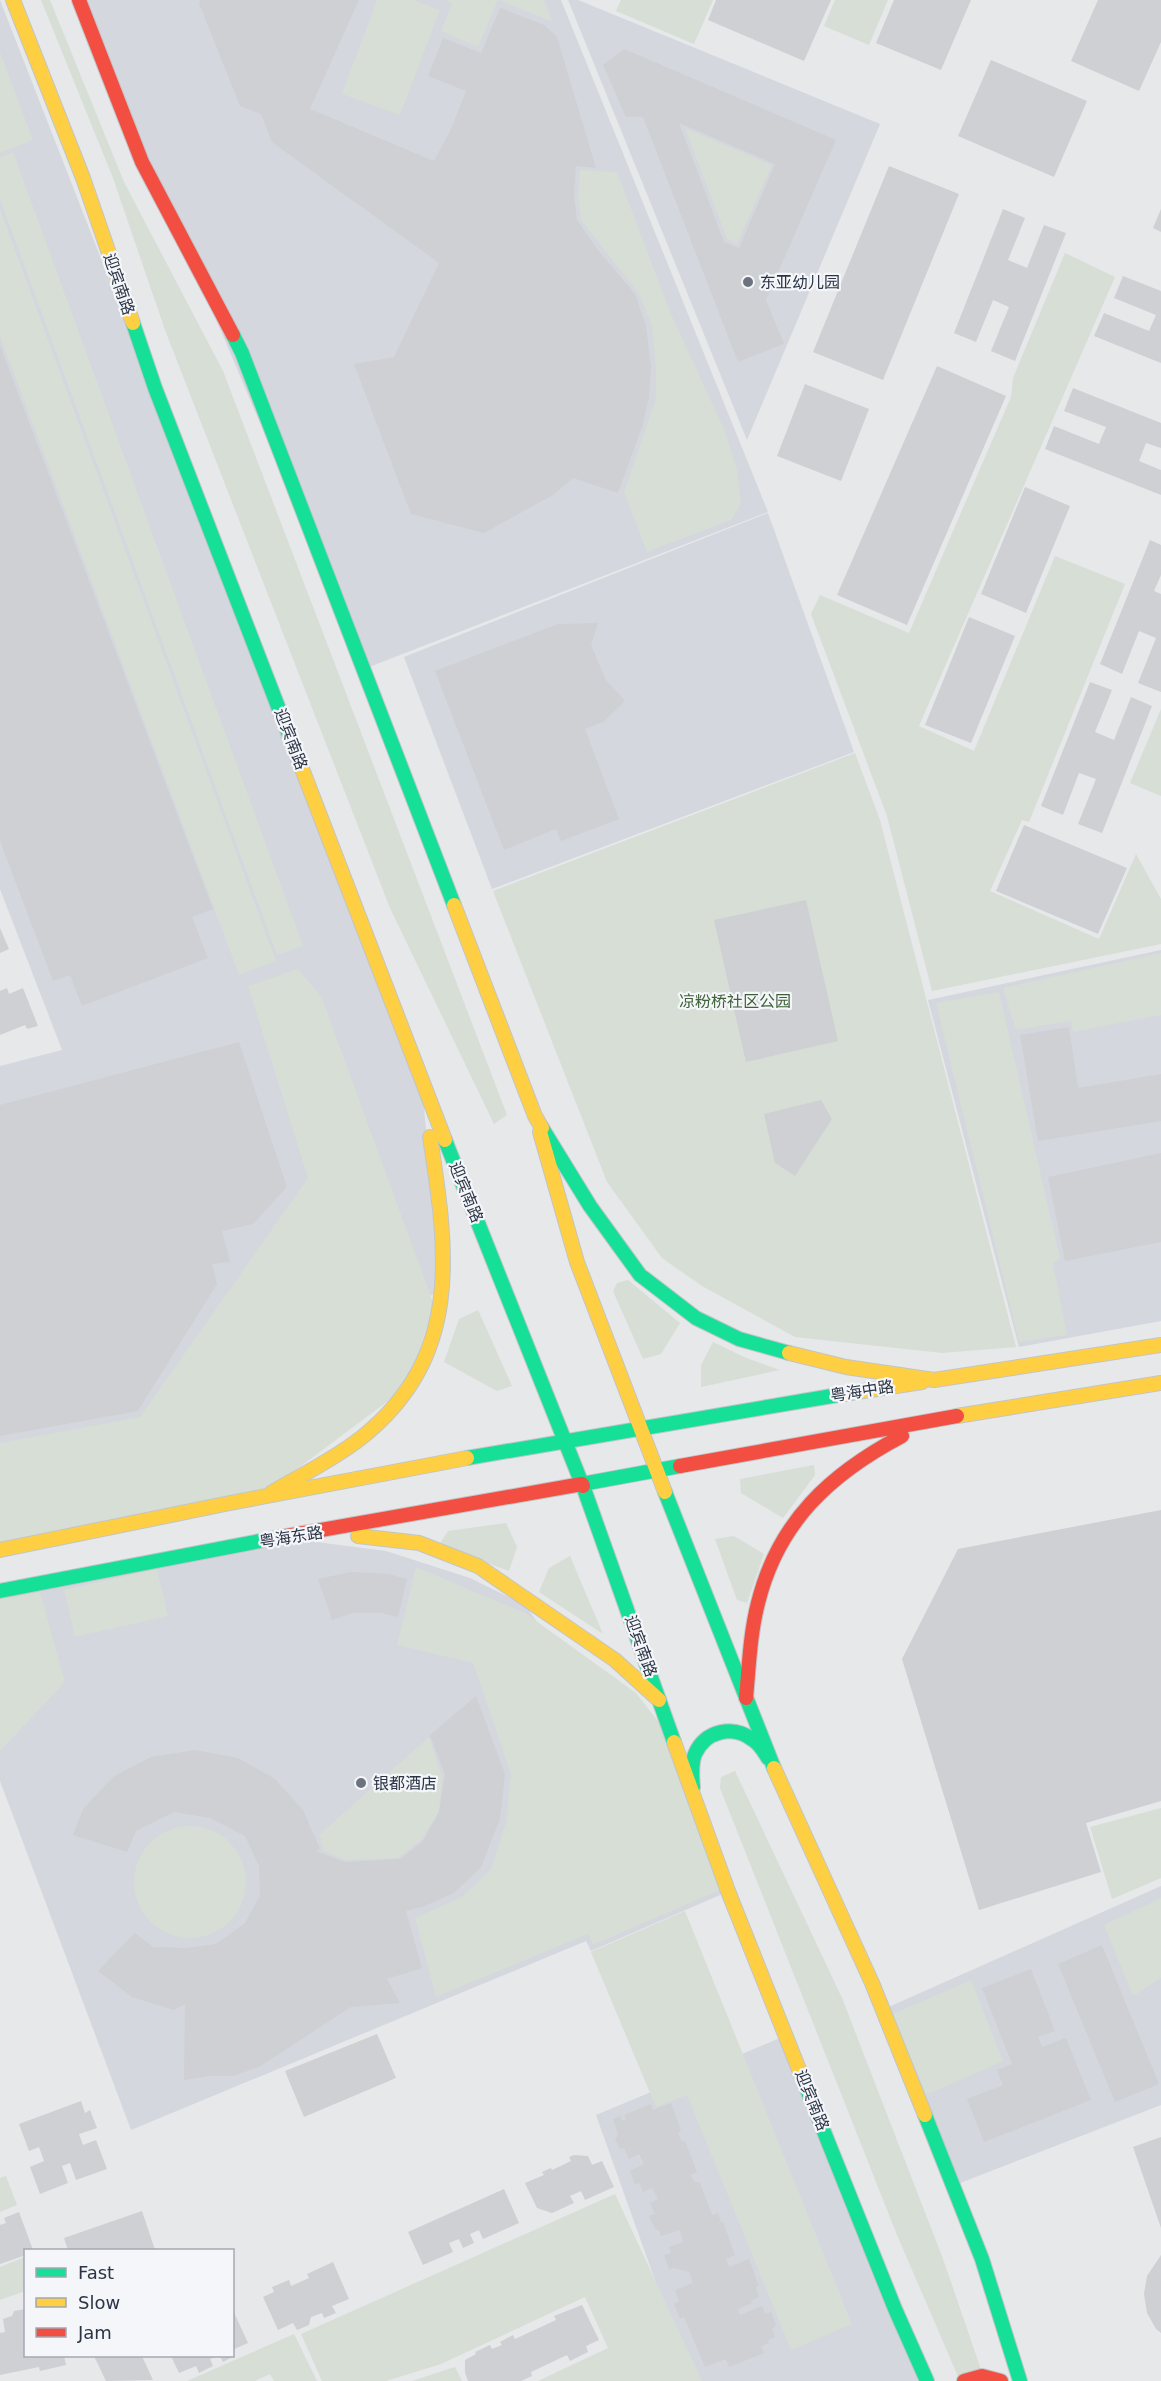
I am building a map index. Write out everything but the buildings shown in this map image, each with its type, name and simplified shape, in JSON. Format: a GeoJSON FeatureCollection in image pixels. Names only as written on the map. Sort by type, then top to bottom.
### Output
{"type":"FeatureCollection","features":[{"type":"Feature","properties":{"kind":"main road","name":"迎宾南路"},"geometry":{"type":"LineString","coordinates":[[13,0],[82,178],[155,388],[421,1079],[582,1485],[737,1913],[891,2298],[927,2381]]}},
{"type":"Feature","properties":{"kind":"main road"},"geometry":{"type":"LineString","coordinates":[[79,0],[142,162],[242,353],[535,1116],[577,1262],[657,1471],[773,1765],[877,1994],[982,2259],[1020,2381]]}},
{"type":"Feature","properties":{"kind":"main road"},"geometry":{"type":"LineString","coordinates":[[271,1493],[361,1438],[410,1389],[423,1367],[434,1340],[442,1290],[444,1242],[439,1190],[421,1079]]}},
{"type":"Feature","properties":{"kind":"main road"},"geometry":{"type":"LineString","coordinates":[[535,1116],[590,1206],[640,1275],[696,1318],[739,1339],[798,1356],[846,1367],[934,1380]]}},
{"type":"Feature","properties":{"kind":"main road","name":"粤海中路"},"geometry":{"type":"LineString","coordinates":[[564,1440],[721,1412],[1161,1345]]}},
{"type":"Feature","properties":{"kind":"main road"},"geometry":{"type":"LineString","coordinates":[[582,1485],[938,1419],[1161,1383]]}},
{"type":"Feature","properties":{"kind":"main road"},"geometry":{"type":"LineString","coordinates":[[746,1698],[751,1642],[758,1602],[769,1567],[799,1516],[817,1493],[837,1474],[867,1453],[938,1419]]}},
{"type":"Feature","properties":{"kind":"main road"},"geometry":{"type":"LineString","coordinates":[[0,1550],[271,1493],[564,1440]]}},
{"type":"Feature","properties":{"kind":"main road","name":"粤海东路"},"geometry":{"type":"LineString","coordinates":[[0,1592],[221,1548],[324,1532],[582,1485]]}},
{"type":"Feature","properties":{"kind":"main road"},"geometry":{"type":"LineString","coordinates":[[324,1532],[419,1543],[478,1566],[615,1660],[661,1702]]}},
{"type":"Feature","properties":{"kind":"main road"},"geometry":{"type":"LineString","coordinates":[[693,1794],[694,1755],[711,1734],[725,1730],[740,1731],[755,1740],[773,1765]]}},
{"type":"Feature","properties":{"kind":"main road"},"geometry":{"type":"LineString","coordinates":[[964,2381],[973,2376],[988,2376],[1001,2381]]}},
{"type":"Feature","properties":{"kind":"shaded area"},"geometry":{"type":"Polygon","coordinates":[[[0,0],[421,1079],[442,1289],[0,1549],[0,1066],[62,1050],[0,889],[0,0]]]}},
{"type":"Feature","properties":{"kind":"shaded area"},"geometry":{"type":"Polygon","coordinates":[[[81,0],[561,0],[768,512],[364,669],[81,0]]]}},
{"type":"Feature","properties":{"kind":"shaded area","name":"东亚幼儿园"},"geometry":{"type":"Polygon","coordinates":[[[568,0],[578,0],[880,124],[747,440],[568,0]]]}},
{"type":"Feature","properties":{"kind":"shaded area"},"geometry":{"type":"Polygon","coordinates":[[[768,513],[854,752],[492,889],[404,657],[768,513]]]}},
{"type":"Feature","properties":{"kind":"shaded area"},"geometry":{"type":"Polygon","coordinates":[[[1161,950],[1161,1321],[1019,1347],[928,1000],[1161,950]]]}},
{"type":"Feature","properties":{"kind":"shaded area"},"geometry":{"type":"Polygon","coordinates":[[[278,1537],[386,1551],[470,1578],[525,1605],[727,1892],[591,1951],[586,1941],[131,2130],[0,1781],[0,1591],[278,1537]]]}},
{"type":"Feature","properties":{"kind":"shaded area"},"geometry":{"type":"Polygon","coordinates":[[[1161,1886],[1161,2105],[955,2185],[884,2009],[1161,1886]]]}},
{"type":"Feature","properties":{"kind":"shaded area"},"geometry":{"type":"Polygon","coordinates":[[[785,2036],[927,2381],[691,2381],[596,2115],[785,2036]]]}},
{"type":"Feature","properties":{"kind":"green space"},"geometry":{"type":"Polygon","coordinates":[[[41,0],[50,0],[124,182],[223,371],[507,1115],[494,1124],[390,908],[165,330],[113,178],[41,0]]]}},
{"type":"Feature","properties":{"kind":"green space"},"geometry":{"type":"Polygon","coordinates":[[[377,0],[413,0],[440,10],[400,115],[342,94],[377,0]]]}},
{"type":"Feature","properties":{"kind":"green space"},"geometry":{"type":"Polygon","coordinates":[[[446,0],[498,0],[478,47],[441,31],[452,3],[446,0]]]}},
{"type":"Feature","properties":{"kind":"green space"},"geometry":{"type":"Polygon","coordinates":[[[499,0],[544,0],[553,22],[499,0]]]}},
{"type":"Feature","properties":{"kind":"green space"},"geometry":{"type":"Polygon","coordinates":[[[621,0],[713,0],[694,44],[616,11],[621,0]]]}},
{"type":"Feature","properties":{"kind":"green space"},"geometry":{"type":"Polygon","coordinates":[[[835,0],[888,0],[869,45],[824,26],[835,0]]]}},
{"type":"Feature","properties":{"kind":"green space"},"geometry":{"type":"Polygon","coordinates":[[[0,52],[33,140],[0,153],[0,52]]]}},
{"type":"Feature","properties":{"kind":"green space"},"geometry":{"type":"Polygon","coordinates":[[[685,128],[772,165],[737,244],[727,239],[685,128]]]}},
{"type":"Feature","properties":{"kind":"green space"},"geometry":{"type":"Polygon","coordinates":[[[13,152],[303,946],[277,955],[0,199],[0,157],[13,152]]]}},
{"type":"Feature","properties":{"kind":"green space"},"geometry":{"type":"Polygon","coordinates":[[[580,170],[617,172],[671,314],[724,429],[737,470],[741,504],[731,520],[647,552],[624,492],[656,399],[652,326],[639,294],[581,220],[578,195],[580,170]]]}},
{"type":"Feature","properties":{"kind":"green space"},"geometry":{"type":"Polygon","coordinates":[[[0,209],[276,961],[239,975],[0,336],[0,209]]]}},
{"type":"Feature","properties":{"kind":"green space"},"geometry":{"type":"Polygon","coordinates":[[[1065,253],[1115,277],[919,726],[974,751],[1055,556],[1125,584],[1029,822],[1022,820],[990,891],[1099,939],[1136,854],[1161,899],[1161,944],[932,991],[887,816],[811,614],[820,595],[909,633],[1011,397],[1013,378],[1065,253]]]}},
{"type":"Feature","properties":{"kind":"green space"},"geometry":{"type":"Polygon","coordinates":[[[1161,709],[1161,796],[1130,783],[1161,709]]]}},
{"type":"Feature","properties":{"kind":"green space","name":"凉粉桥社区公园"},"geometry":{"type":"Polygon","coordinates":[[[855,753],[880,820],[1016,1347],[942,1353],[795,1337],[702,1286],[662,1258],[607,1182],[493,891],[855,753]]]}},
{"type":"Feature","properties":{"kind":"green space"},"geometry":{"type":"Polygon","coordinates":[[[1161,953],[1161,1015],[1073,1032],[1071,1021],[1016,1030],[1003,988],[1161,953]]]}},
{"type":"Feature","properties":{"kind":"green space"},"geometry":{"type":"Polygon","coordinates":[[[298,969],[322,998],[434,1305],[408,1386],[269,1490],[0,1542],[0,1443],[140,1417],[308,1178],[248,986],[298,969]]]}},
{"type":"Feature","properties":{"kind":"green space"},"geometry":{"type":"Polygon","coordinates":[[[999,992],[1060,1258],[1053,1263],[1067,1335],[1019,1342],[936,1003],[999,992]]]}},
{"type":"Feature","properties":{"kind":"green space"},"geometry":{"type":"Polygon","coordinates":[[[628,1280],[680,1323],[661,1354],[643,1359],[613,1291],[617,1283],[628,1280]]]}},
{"type":"Feature","properties":{"kind":"green space"},"geometry":{"type":"Polygon","coordinates":[[[478,1310],[512,1386],[497,1391],[444,1362],[459,1319],[478,1310]]]}},
{"type":"Feature","properties":{"kind":"green space"},"geometry":{"type":"Polygon","coordinates":[[[713,1342],[746,1358],[780,1370],[701,1387],[701,1365],[713,1342]]]}},
{"type":"Feature","properties":{"kind":"green space"},"geometry":{"type":"Polygon","coordinates":[[[814,1465],[815,1475],[783,1518],[741,1493],[740,1479],[814,1465]]]}},
{"type":"Feature","properties":{"kind":"green space"},"geometry":{"type":"Polygon","coordinates":[[[506,1523],[517,1547],[509,1571],[439,1545],[448,1531],[506,1523]]]}},
{"type":"Feature","properties":{"kind":"green space"},"geometry":{"type":"Polygon","coordinates":[[[734,1536],[764,1554],[747,1603],[737,1600],[715,1539],[734,1536]]]}},
{"type":"Feature","properties":{"kind":"green space"},"geometry":{"type":"Polygon","coordinates":[[[570,1556],[603,1634],[539,1592],[549,1568],[570,1556]]]}},
{"type":"Feature","properties":{"kind":"green space"},"geometry":{"type":"Polygon","coordinates":[[[416,1567],[525,1613],[636,1693],[668,1734],[722,1889],[593,1945],[588,1934],[436,1997],[415,1918],[462,1897],[491,1869],[506,1822],[511,1774],[473,1663],[397,1645],[416,1567]]]}},
{"type":"Feature","properties":{"kind":"green space"},"geometry":{"type":"Polygon","coordinates":[[[157,1569],[168,1616],[75,1637],[64,1590],[157,1569]]]}},
{"type":"Feature","properties":{"kind":"green space"},"geometry":{"type":"Polygon","coordinates":[[[40,1592],[65,1682],[0,1751],[0,1599],[40,1592]]]}},
{"type":"Feature","properties":{"kind":"green space"},"geometry":{"type":"Polygon","coordinates":[[[429,1737],[442,1777],[439,1812],[420,1841],[398,1858],[345,1860],[324,1851],[319,1835],[429,1737]]]}},
{"type":"Feature","properties":{"kind":"green space"},"geometry":{"type":"Polygon","coordinates":[[[735,1771],[842,1998],[943,2259],[985,2381],[960,2381],[897,2235],[720,1788],[721,1777],[735,1771]]]}},
{"type":"Feature","properties":{"kind":"green space"},"geometry":{"type":"Polygon","coordinates":[[[1161,1808],[1161,1878],[1112,1899],[1090,1827],[1161,1808]]]}},
{"type":"Feature","properties":{"kind":"green space"},"geometry":{"type":"Polygon","coordinates":[[[190,1826],[211,1830],[230,1842],[242,1861],[246,1882],[242,1903],[230,1922],[211,1934],[190,1938],[169,1934],[150,1922],[138,1903],[134,1882],[138,1861],[150,1842],[169,1830],[190,1826]]]}},
{"type":"Feature","properties":{"kind":"green space"},"geometry":{"type":"Polygon","coordinates":[[[1161,1898],[1161,1978],[1133,1996],[1104,1925],[1161,1898]]]}},
{"type":"Feature","properties":{"kind":"green space"},"geometry":{"type":"Polygon","coordinates":[[[685,1911],[852,2324],[791,2350],[687,2095],[656,2107],[591,1952],[685,1911]]]}},
{"type":"Feature","properties":{"kind":"green space"},"geometry":{"type":"Polygon","coordinates":[[[971,1980],[1003,2061],[926,2095],[893,2014],[971,1980]]]}},
{"type":"Feature","properties":{"kind":"green space"},"geometry":{"type":"Polygon","coordinates":[[[6,2176],[17,2205],[0,2212],[0,2178],[6,2176]]]}},
{"type":"Feature","properties":{"kind":"green space"},"geometry":{"type":"Polygon","coordinates":[[[615,2194],[702,2381],[538,2381],[608,2348],[585,2297],[441,2364],[386,2381],[322,2381],[301,2334],[615,2194]]]}},
{"type":"Feature","properties":{"kind":"green space"},"geometry":{"type":"Polygon","coordinates":[[[24,2257],[24,2291],[0,2300],[0,2267],[24,2257]]]}},
{"type":"Feature","properties":{"kind":"green space"},"geometry":{"type":"Polygon","coordinates":[[[294,2334],[317,2381],[274,2381],[270,2374],[255,2381],[187,2381],[294,2334]]]}},
{"type":"Feature","properties":{"kind":"green space"},"geometry":{"type":"Polygon","coordinates":[[[455,2367],[462,2381],[412,2381],[455,2367]]]}},
{"type":"Feature","properties":{"kind":"traffic: fast"},"geometry":{"type":"LineString","coordinates":[[133,323],[155,388],[299,761]]}},
{"type":"Feature","properties":{"kind":"traffic: fast"},"geometry":{"type":"LineString","coordinates":[[233,335],[242,353],[454,905]]}},
{"type":"Feature","properties":{"kind":"traffic: fast"},"geometry":{"type":"LineString","coordinates":[[542,1128],[590,1206],[640,1275],[696,1318],[739,1339],[789,1353]]}},
{"type":"Feature","properties":{"kind":"traffic: fast"},"geometry":{"type":"LineString","coordinates":[[445,1140],[582,1484],[680,1466]]}},
{"type":"Feature","properties":{"kind":"traffic: fast"},"geometry":{"type":"LineString","coordinates":[[467,1458],[838,1395]]}},
{"type":"Feature","properties":{"kind":"traffic: fast"},"geometry":{"type":"LineString","coordinates":[[583,1486],[674,1742]]}},
{"type":"Feature","properties":{"kind":"traffic: fast"},"geometry":{"type":"LineString","coordinates":[[665,1492],[774,1768]]}},
{"type":"Feature","properties":{"kind":"traffic: fast"},"geometry":{"type":"LineString","coordinates":[[0,1591],[281,1537]]}},
{"type":"Feature","properties":{"kind":"traffic: fast"},"geometry":{"type":"LineString","coordinates":[[693,1787],[692,1766],[695,1754],[705,1740],[712,1735],[728,1731],[745,1735],[758,1744],[768,1758]]}},
{"type":"Feature","properties":{"kind":"traffic: fast"},"geometry":{"type":"LineString","coordinates":[[804,2082],[895,2309],[927,2381]]}},
{"type":"Feature","properties":{"kind":"traffic: fast"},"geometry":{"type":"LineString","coordinates":[[925,2115],[982,2259],[1020,2381]]}},
{"type":"Feature","properties":{"kind":"traffic: slow"},"geometry":{"type":"LineString","coordinates":[[13,0],[83,178],[133,323]]}},
{"type":"Feature","properties":{"kind":"traffic: slow"},"geometry":{"type":"LineString","coordinates":[[299,761],[445,1140]]}},
{"type":"Feature","properties":{"kind":"traffic: slow"},"geometry":{"type":"LineString","coordinates":[[454,905],[535,1116],[542,1128]]}},
{"type":"Feature","properties":{"kind":"traffic: slow"},"geometry":{"type":"LineString","coordinates":[[540,1132],[577,1262],[665,1492]]}},
{"type":"Feature","properties":{"kind":"traffic: slow"},"geometry":{"type":"LineString","coordinates":[[271,1493],[361,1438],[394,1407],[417,1373],[432,1338],[440,1301],[443,1262],[441,1222],[430,1137]]}},
{"type":"Feature","properties":{"kind":"traffic: slow"},"geometry":{"type":"LineString","coordinates":[[789,1353],[846,1367],[934,1380],[1161,1345]]}},
{"type":"Feature","properties":{"kind":"traffic: slow"},"geometry":{"type":"LineString","coordinates":[[838,1395],[922,1382]]}},
{"type":"Feature","properties":{"kind":"traffic: slow"},"geometry":{"type":"LineString","coordinates":[[957,1416],[1161,1383]]}},
{"type":"Feature","properties":{"kind":"traffic: slow"},"geometry":{"type":"LineString","coordinates":[[0,1550],[467,1458]]}},
{"type":"Feature","properties":{"kind":"traffic: slow"},"geometry":{"type":"LineString","coordinates":[[358,1536],[419,1543],[478,1566],[615,1660],[659,1700]]}},
{"type":"Feature","properties":{"kind":"traffic: slow"},"geometry":{"type":"LineString","coordinates":[[674,1742],[728,1891],[804,2082]]}},
{"type":"Feature","properties":{"kind":"traffic: slow"},"geometry":{"type":"LineString","coordinates":[[774,1768],[872,1983],[925,2115]]}},
{"type":"Feature","properties":{"kind":"traffic: jam"},"geometry":{"type":"LineString","coordinates":[[79,0],[142,162],[233,335]]}},
{"type":"Feature","properties":{"kind":"traffic: jam"},"geometry":{"type":"LineString","coordinates":[[680,1466],[957,1416]]}},
{"type":"Feature","properties":{"kind":"traffic: jam"},"geometry":{"type":"LineString","coordinates":[[746,1698],[755,1615],[767,1574],[779,1548],[810,1503],[830,1484],[852,1467],[902,1436]]}},
{"type":"Feature","properties":{"kind":"traffic: jam"},"geometry":{"type":"LineString","coordinates":[[281,1537],[582,1484],[583,1486]]}},
{"type":"Feature","properties":{"kind":"traffic: jam"},"geometry":{"type":"LineString","coordinates":[[964,2381],[982,2376],[1001,2381]]}},
{"type":"Feature","properties":{"kind":"place","name":"东亚幼儿园"},"geometry":{"type":"Point","coordinates":[748,282]}},
{"type":"Feature","properties":{"kind":"place","name":"银都酒店"},"geometry":{"type":"Point","coordinates":[361,1783]}}]}
